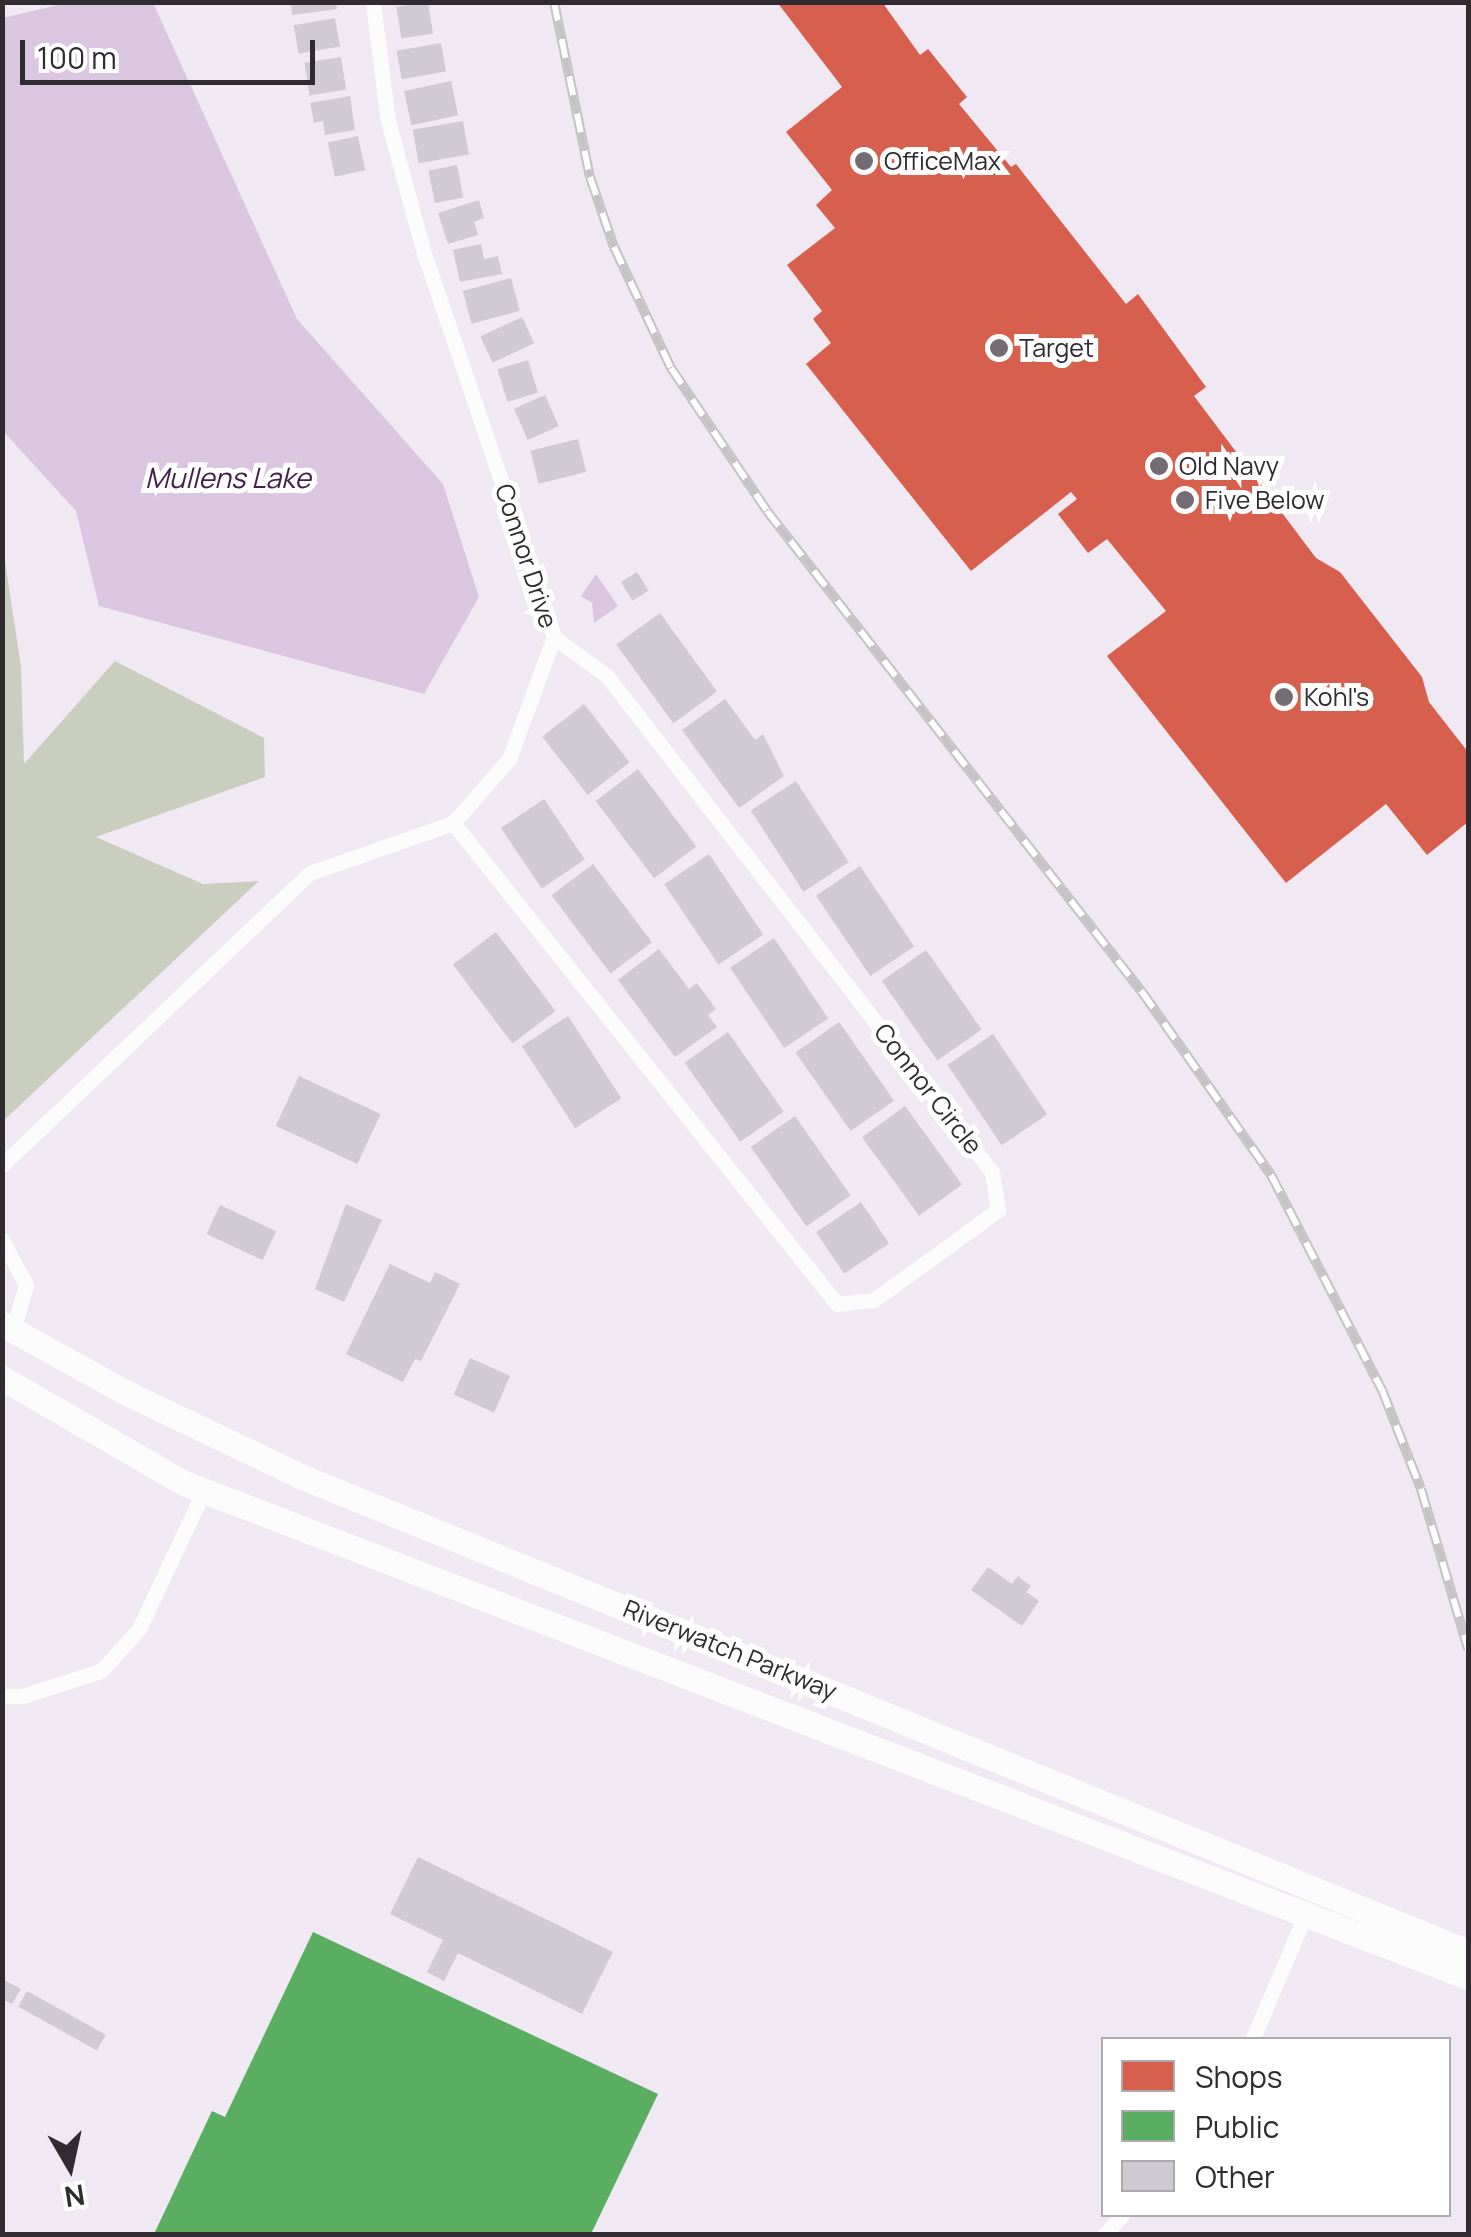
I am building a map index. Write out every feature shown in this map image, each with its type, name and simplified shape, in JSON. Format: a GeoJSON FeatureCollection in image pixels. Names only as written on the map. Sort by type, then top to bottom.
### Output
{"type":"FeatureCollection","features":[{"type":"Feature","properties":{"kind":"main road","name":"Riverwatch Parkway"},"geometry":{"type":"LineString","coordinates":[[8,1327],[300,1476],[1310,1903],[1468,1976]]}},
{"type":"Feature","properties":{"kind":"main road","name":"Riverwatch Parkway"},"geometry":{"type":"LineString","coordinates":[[2,1378],[204,1490],[1310,1903],[1468,1952]]}},
{"type":"Feature","properties":{"kind":"street","name":"Connor Drive"},"geometry":{"type":"LineString","coordinates":[[373,2],[388,121],[424,254],[554,636],[509,759],[453,824]]}},
{"type":"Feature","properties":{"kind":"street","name":"Connor Circle"},"geometry":{"type":"LineString","coordinates":[[453,824],[837,1304],[874,1300],[998,1210],[992,1172],[607,676],[554,636]]}},
{"type":"Feature","properties":{"kind":"street"},"geometry":{"type":"LineString","coordinates":[[2,1165],[310,873],[453,824]]}},
{"type":"Feature","properties":{"kind":"street"},"geometry":{"type":"LineString","coordinates":[[2,1240],[26,1284],[8,1327]]}},
{"type":"Feature","properties":{"kind":"street"},"geometry":{"type":"LineString","coordinates":[[2,1696],[22,1696],[101,1671],[139,1630],[204,1490]]}},
{"type":"Feature","properties":{"kind":"street"},"geometry":{"type":"LineString","coordinates":[[1253,2037],[1310,1903]]}},
{"type":"Feature","properties":{"kind":"green space"},"geometry":{"type":"Polygon","coordinates":[[[3,548],[21,667],[24,764],[115,661],[264,738],[265,777],[96,837],[203,884],[259,881],[3,1121],[3,548]]]}},
{"type":"Feature","properties":{"kind":"water","name":"Mullens Lake"},"geometry":{"type":"Polygon","coordinates":[[[71,2],[154,5],[297,319],[443,484],[479,597],[424,694],[99,606],[76,511],[3,431],[3,18],[71,2]]]}},
{"type":"Feature","properties":{"kind":"water"},"geometry":{"type":"Polygon","coordinates":[[[596,574],[618,606],[594,623],[592,603],[581,596],[596,574]]]}},
{"type":"Feature","properties":{"kind":"building: Shops"},"geometry":{"type":"Polygon","coordinates":[[[777,2],[882,2],[920,55],[928,49],[967,97],[959,104],[1011,167],[1016,164],[1126,304],[1138,294],[1206,387],[1194,396],[1316,558],[1340,572],[1422,677],[1429,702],[1468,752],[1468,822],[1427,855],[1386,804],[1286,883],[1107,656],[1166,611],[1107,539],[1088,553],[1058,514],[1077,499],[1071,492],[971,571],[806,364],[831,343],[813,319],[822,311],[787,265],[835,228],[816,205],[832,190],[786,132],[842,87],[777,2]]]}},
{"type":"Feature","properties":{"kind":"building: Public"},"geometry":{"type":"Polygon","coordinates":[[[313,1932],[658,2094],[591,2234],[154,2234],[212,2111],[225,2117],[313,1932]]]}},
{"type":"Feature","properties":{"kind":"building: Other"},"geometry":{"type":"Polygon","coordinates":[[[291,2],[336,2],[337,9],[292,15],[291,2]]]}},
{"type":"Feature","properties":{"kind":"building: Other"},"geometry":{"type":"Polygon","coordinates":[[[428,2],[433,34],[401,39],[396,7],[428,2]]]}},
{"type":"Feature","properties":{"kind":"building: Other"},"geometry":{"type":"Polygon","coordinates":[[[335,18],[340,47],[299,54],[294,25],[335,18]]]}},
{"type":"Feature","properties":{"kind":"building: Other"},"geometry":{"type":"Polygon","coordinates":[[[441,43],[446,72],[402,79],[397,51],[441,43]]]}},
{"type":"Feature","properties":{"kind":"building: Other"},"geometry":{"type":"Polygon","coordinates":[[[341,57],[346,90],[310,95],[304,63],[341,57]]]}},
{"type":"Feature","properties":{"kind":"building: Other"},"geometry":{"type":"Polygon","coordinates":[[[451,81],[458,115],[411,125],[404,91],[451,81]]]}},
{"type":"Feature","properties":{"kind":"building: Other"},"geometry":{"type":"Polygon","coordinates":[[[350,96],[355,130],[325,135],[323,121],[314,123],[310,103],[350,96]]]}},
{"type":"Feature","properties":{"kind":"building: Other"},"geometry":{"type":"Polygon","coordinates":[[[463,121],[469,154],[419,163],[413,130],[463,121]]]}},
{"type":"Feature","properties":{"kind":"building: Other"},"geometry":{"type":"Polygon","coordinates":[[[358,136],[365,170],[335,177],[328,142],[358,136]]]}},
{"type":"Feature","properties":{"kind":"building: Other"},"geometry":{"type":"Polygon","coordinates":[[[457,165],[463,197],[435,203],[429,171],[457,165]]]}},
{"type":"Feature","properties":{"kind":"building: Other"},"geometry":{"type":"Polygon","coordinates":[[[479,200],[484,218],[474,222],[478,235],[448,244],[438,213],[479,200]]]}},
{"type":"Feature","properties":{"kind":"building: Other"},"geometry":{"type":"Polygon","coordinates":[[[481,244],[484,259],[498,256],[502,274],[460,282],[453,250],[481,244]]]}},
{"type":"Feature","properties":{"kind":"building: Other"},"geometry":{"type":"Polygon","coordinates":[[[511,278],[520,311],[472,324],[463,291],[511,278]]]}},
{"type":"Feature","properties":{"kind":"building: Other"},"geometry":{"type":"Polygon","coordinates":[[[522,317],[534,343],[493,363],[480,336],[522,317]]]}},
{"type":"Feature","properties":{"kind":"building: Other"},"geometry":{"type":"Polygon","coordinates":[[[528,360],[538,393],[507,402],[497,369],[528,360]]]}},
{"type":"Feature","properties":{"kind":"building: Other"},"geometry":{"type":"Polygon","coordinates":[[[545,395],[559,426],[528,440],[514,409],[545,395]]]}},
{"type":"Feature","properties":{"kind":"building: Other"},"geometry":{"type":"Polygon","coordinates":[[[578,439],[586,472],[539,484],[530,451],[578,439]]]}},
{"type":"Feature","properties":{"kind":"building: Other"},"geometry":{"type":"Polygon","coordinates":[[[637,572],[649,591],[633,601],[621,582],[637,572]]]}},
{"type":"Feature","properties":{"kind":"building: Other"},"geometry":{"type":"Polygon","coordinates":[[[660,613],[717,691],[673,723],[616,645],[660,613]]]}},
{"type":"Feature","properties":{"kind":"building: Other"},"geometry":{"type":"Polygon","coordinates":[[[725,699],[755,740],[763,734],[784,776],[739,808],[682,730],[725,699]]]}},
{"type":"Feature","properties":{"kind":"building: Other"},"geometry":{"type":"Polygon","coordinates":[[[584,704],[630,762],[588,795],[542,737],[584,704]]]}},
{"type":"Feature","properties":{"kind":"building: Other"},"geometry":{"type":"Polygon","coordinates":[[[638,769],[696,846],[654,878],[596,801],[638,769]]]}},
{"type":"Feature","properties":{"kind":"building: Other"},"geometry":{"type":"Polygon","coordinates":[[[796,781],[849,862],[804,892],[751,810],[796,781]]]}},
{"type":"Feature","properties":{"kind":"building: Other"},"geometry":{"type":"Polygon","coordinates":[[[544,799],[585,860],[542,889],[501,828],[544,799]]]}},
{"type":"Feature","properties":{"kind":"building: Other"},"geometry":{"type":"Polygon","coordinates":[[[709,854],[763,934],[718,965],[664,884],[709,854]]]}},
{"type":"Feature","properties":{"kind":"building: Other"},"geometry":{"type":"Polygon","coordinates":[[[593,864],[652,942],[610,974],[551,895],[593,864]]]}},
{"type":"Feature","properties":{"kind":"building: Other"},"geometry":{"type":"Polygon","coordinates":[[[860,866],[914,946],[870,976],[816,896],[860,866]]]}},
{"type":"Feature","properties":{"kind":"building: Other"},"geometry":{"type":"Polygon","coordinates":[[[496,932],[556,1011],[512,1044],[453,964],[496,932]]]}},
{"type":"Feature","properties":{"kind":"building: Other"},"geometry":{"type":"Polygon","coordinates":[[[774,938],[828,1018],[784,1048],[730,968],[774,938]]]}},
{"type":"Feature","properties":{"kind":"building: Other"},"geometry":{"type":"Polygon","coordinates":[[[659,949],[689,989],[697,983],[716,1009],[708,1015],[717,1027],[675,1057],[618,980],[659,949]]]}},
{"type":"Feature","properties":{"kind":"building: Other"},"geometry":{"type":"Polygon","coordinates":[[[926,950],[982,1029],[937,1060],[882,981],[926,950]]]}},
{"type":"Feature","properties":{"kind":"building: Other"},"geometry":{"type":"Polygon","coordinates":[[[568,1016],[621,1098],[575,1128],[522,1046],[568,1016]]]}},
{"type":"Feature","properties":{"kind":"building: Other"},"geometry":{"type":"Polygon","coordinates":[[[839,1022],[894,1101],[851,1131],[796,1052],[839,1022]]]}},
{"type":"Feature","properties":{"kind":"building: Other"},"geometry":{"type":"Polygon","coordinates":[[[728,1032],[784,1111],[740,1142],[685,1062],[728,1032]]]}},
{"type":"Feature","properties":{"kind":"building: Other"},"geometry":{"type":"Polygon","coordinates":[[[993,1034],[1047,1114],[1002,1145],[947,1065],[993,1034]]]}},
{"type":"Feature","properties":{"kind":"building: Other"},"geometry":{"type":"Polygon","coordinates":[[[299,1076],[381,1114],[357,1164],[276,1126],[299,1076]]]}},
{"type":"Feature","properties":{"kind":"building: Other"},"geometry":{"type":"Polygon","coordinates":[[[905,1106],[962,1184],[919,1216],[862,1137],[905,1106]]]}},
{"type":"Feature","properties":{"kind":"building: Other"},"geometry":{"type":"Polygon","coordinates":[[[795,1116],[851,1195],[806,1226],[751,1147],[795,1116]]]}},
{"type":"Feature","properties":{"kind":"building: Other"},"geometry":{"type":"Polygon","coordinates":[[[861,1202],[889,1243],[844,1274],[816,1232],[861,1202]]]}},
{"type":"Feature","properties":{"kind":"building: Other"},"geometry":{"type":"Polygon","coordinates":[[[346,1204],[382,1220],[344,1302],[315,1289],[346,1204]]]}},
{"type":"Feature","properties":{"kind":"building: Other"},"geometry":{"type":"Polygon","coordinates":[[[220,1205],[276,1231],[263,1260],[206,1234],[220,1205]]]}},
{"type":"Feature","properties":{"kind":"building: Other"},"geometry":{"type":"Polygon","coordinates":[[[390,1264],[430,1283],[435,1272],[460,1284],[421,1361],[415,1359],[403,1382],[346,1354],[390,1264]]]}},
{"type":"Feature","properties":{"kind":"building: Other"},"geometry":{"type":"Polygon","coordinates":[[[470,1358],[510,1376],[494,1412],[454,1395],[470,1358]]]}},
{"type":"Feature","properties":{"kind":"building: Other"},"geometry":{"type":"Polygon","coordinates":[[[988,1567],[1012,1584],[1018,1576],[1031,1586],[1026,1592],[1039,1601],[1022,1626],[971,1590],[988,1567]]]}},
{"type":"Feature","properties":{"kind":"building: Other"},"geometry":{"type":"Polygon","coordinates":[[[418,1857],[613,1952],[582,2014],[458,1953],[444,1981],[427,1972],[443,1940],[390,1914],[418,1857]]]}},
{"type":"Feature","properties":{"kind":"building: Other"},"geometry":{"type":"Polygon","coordinates":[[[2,1979],[21,1989],[12,2004],[2,1999],[2,1979]]]}},
{"type":"Feature","properties":{"kind":"building: Other"},"geometry":{"type":"Polygon","coordinates":[[[27,1991],[106,2035],[97,2050],[18,2007],[27,1991]]]}},
{"type":"Feature","properties":{"kind":"railway"},"geometry":{"type":"LineString","coordinates":[[554,2],[590,177],[614,247],[671,368],[767,511],[1142,992],[1271,1175],[1382,1390],[1421,1489],[1468,1649]]}},
{"type":"Feature","properties":{"kind":"place","name":"OfficeMax"},"geometry":{"type":"Point","coordinates":[864,161]}},
{"type":"Feature","properties":{"kind":"place","name":"Target"},"geometry":{"type":"Point","coordinates":[999,348]}},
{"type":"Feature","properties":{"kind":"place","name":"Old Navy"},"geometry":{"type":"Point","coordinates":[1159,466]}},
{"type":"Feature","properties":{"kind":"place","name":"Five Below"},"geometry":{"type":"Point","coordinates":[1185,500]}},
{"type":"Feature","properties":{"kind":"place","name":"Kohl's"},"geometry":{"type":"Point","coordinates":[1284,697]}}]}
